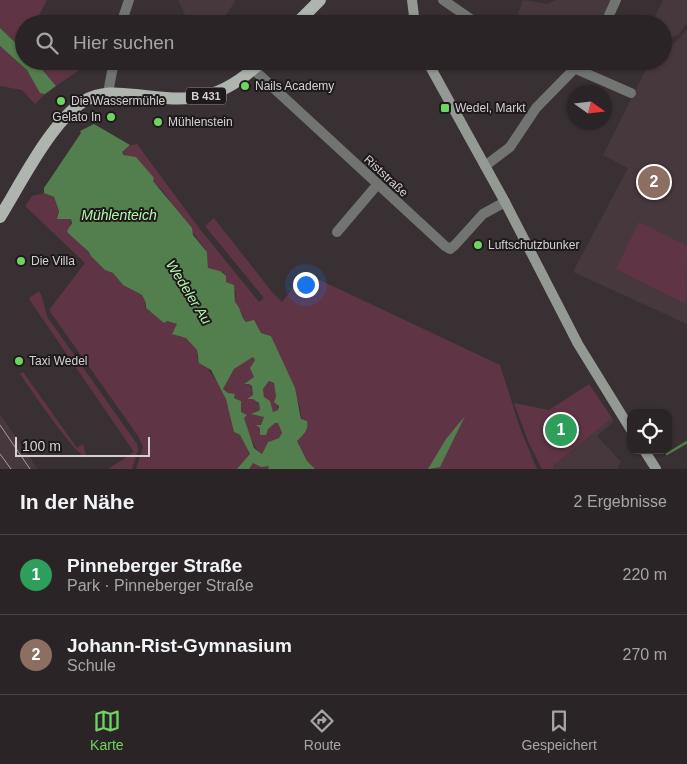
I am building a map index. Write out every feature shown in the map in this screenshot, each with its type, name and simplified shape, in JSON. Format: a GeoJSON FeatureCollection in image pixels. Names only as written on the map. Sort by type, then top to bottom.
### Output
{"type":"FeatureCollection","features":[{"type":"Feature","properties":{"kind":"main road"},"geometry":{"type":"LineString","coordinates":[[305,15],[320,0]]}},
{"type":"Feature","properties":{"kind":"main road"},"geometry":{"type":"LineString","coordinates":[[412,0],[414,15]]}},
{"type":"Feature","properties":{"kind":"main road","name":"B 431"},"geometry":{"type":"LineString","coordinates":[[0,217],[50,137],[69,112],[96,95],[108,93],[193,100],[224,89],[243,79],[253,70]]}},
{"type":"Feature","properties":{"kind":"main road"},"geometry":{"type":"LineString","coordinates":[[432,70],[505,202],[578,344],[627,424]]}},
{"type":"Feature","properties":{"kind":"main road"},"geometry":{"type":"LineString","coordinates":[[647,454],[656,469]]}},
{"type":"Feature","properties":{"kind":"street"},"geometry":{"type":"LineString","coordinates":[[124,15],[129,0]]}},
{"type":"Feature","properties":{"kind":"street"},"geometry":{"type":"LineString","coordinates":[[443,0],[465,15]]}},
{"type":"Feature","properties":{"kind":"street"},"geometry":{"type":"LineString","coordinates":[[609,15],[616,0]]}},
{"type":"Feature","properties":{"kind":"street"},"geometry":{"type":"LineString","coordinates":[[108,93],[112,70]]}},
{"type":"Feature","properties":{"kind":"street","name":"Riststraße"},"geometry":{"type":"LineString","coordinates":[[263,70],[377,185],[444,246],[450,249],[483,214],[505,202]]}},
{"type":"Feature","properties":{"kind":"street"},"geometry":{"type":"LineString","coordinates":[[485,166],[510,147],[536,108],[555,86],[573,70]]}},
{"type":"Feature","properties":{"kind":"street"},"geometry":{"type":"LineString","coordinates":[[588,70],[631,93]]}},
{"type":"Feature","properties":{"kind":"street"},"geometry":{"type":"LineString","coordinates":[[337,232],[377,185]]}},
{"type":"Feature","properties":{"kind":"shaded area"},"geometry":{"type":"Polygon","coordinates":[[[0,0],[47,0],[39,15],[15,15],[15,42],[0,28],[0,0]]]}},
{"type":"Feature","properties":{"kind":"shaded area"},"geometry":{"type":"Polygon","coordinates":[[[178,0],[236,0],[226,15],[185,15],[178,0]]]}},
{"type":"Feature","properties":{"kind":"shaded area"},"geometry":{"type":"Polygon","coordinates":[[[523,0],[547,4],[556,0],[611,0],[604,15],[518,15],[523,0]]]}},
{"type":"Feature","properties":{"kind":"shaded area"},"geometry":{"type":"Polygon","coordinates":[[[663,0],[687,0],[687,23],[679,34],[672,38],[672,15],[656,15],[663,0]]]}},
{"type":"Feature","properties":{"kind":"shaded area"},"geometry":{"type":"Polygon","coordinates":[[[687,29],[687,324],[573,272],[628,168],[603,155],[646,70],[672,70],[672,44],[687,29]]]}},
{"type":"Feature","properties":{"kind":"shaded area"},"geometry":{"type":"Polygon","coordinates":[[[0,46],[15,59],[15,70],[27,70],[40,92],[45,94],[35,104],[22,90],[0,86],[0,46]]]}},
{"type":"Feature","properties":{"kind":"shaded area"},"geometry":{"type":"Polygon","coordinates":[[[43,70],[78,70],[78,71],[56,86],[43,70]]]}},
{"type":"Feature","properties":{"kind":"shaded area"},"geometry":{"type":"Polygon","coordinates":[[[137,144],[199,228],[259,302],[264,298],[205,226],[214,218],[282,302],[305,273],[500,365],[521,431],[537,469],[315,469],[307,461],[297,441],[304,434],[300,407],[271,336],[261,333],[254,321],[246,322],[235,302],[236,292],[208,268],[207,252],[163,191],[122,152],[125,147],[137,144]]]}},
{"type":"Feature","properties":{"kind":"shaded area"},"geometry":{"type":"Polygon","coordinates":[[[44,193],[54,197],[59,211],[57,216],[71,219],[69,234],[105,270],[113,273],[123,285],[142,295],[146,303],[145,308],[162,320],[177,324],[174,330],[180,337],[186,337],[197,350],[197,357],[223,391],[231,411],[234,432],[240,435],[250,454],[270,466],[268,469],[136,469],[143,447],[138,436],[49,310],[85,263],[25,206],[32,196],[44,193]]]}},
{"type":"Feature","properties":{"kind":"shaded area"},"geometry":{"type":"Polygon","coordinates":[[[639,222],[687,246],[686,304],[616,269],[639,222]]]}},
{"type":"Feature","properties":{"kind":"shaded area"},"geometry":{"type":"Polygon","coordinates":[[[39,291],[48,318],[137,444],[138,450],[132,469],[108,469],[134,452],[31,302],[29,298],[39,291]]]}},
{"type":"Feature","properties":{"kind":"shaded area"},"geometry":{"type":"Polygon","coordinates":[[[253,357],[255,360],[254,377],[244,384],[251,385],[253,395],[249,399],[256,400],[259,405],[260,410],[254,412],[254,415],[264,417],[261,425],[257,425],[268,429],[274,423],[278,423],[282,433],[279,438],[268,442],[262,454],[257,450],[247,432],[239,406],[241,401],[234,398],[235,395],[223,389],[234,369],[253,357]]]}},
{"type":"Feature","properties":{"kind":"shaded area"},"geometry":{"type":"Polygon","coordinates":[[[23,372],[77,448],[83,444],[87,458],[73,446],[53,420],[20,374],[23,372]]]}},
{"type":"Feature","properties":{"kind":"shaded area"},"geometry":{"type":"Polygon","coordinates":[[[269,381],[274,383],[278,410],[273,412],[264,398],[263,389],[269,381]]]}},
{"type":"Feature","properties":{"kind":"shaded area"},"geometry":{"type":"Polygon","coordinates":[[[589,384],[612,418],[553,466],[554,469],[542,469],[528,441],[514,403],[549,410],[589,384]]]}},
{"type":"Feature","properties":{"kind":"shaded area"},"geometry":{"type":"Polygon","coordinates":[[[0,414],[28,455],[38,469],[0,469],[0,414]]]}},
{"type":"Feature","properties":{"kind":"shaded area"},"geometry":{"type":"Polygon","coordinates":[[[612,418],[614,421],[597,436],[621,462],[617,469],[555,469],[553,466],[612,418]]]}},
{"type":"Feature","properties":{"kind":"water"},"geometry":{"type":"Polygon","coordinates":[[[0,28],[15,42],[15,59],[0,46],[0,28]]]}},
{"type":"Feature","properties":{"kind":"water"},"geometry":{"type":"Polygon","coordinates":[[[27,70],[43,70],[56,86],[45,94],[40,93],[27,70]]]}},
{"type":"Feature","properties":{"kind":"water","name":"Mühlenteich"},"geometry":{"type":"Polygon","coordinates":[[[94,124],[130,145],[122,152],[124,155],[136,157],[154,178],[153,181],[192,228],[193,235],[207,252],[208,268],[220,271],[226,276],[226,282],[234,285],[235,302],[246,322],[254,320],[261,333],[271,336],[295,388],[301,419],[307,421],[306,430],[297,441],[307,461],[315,469],[268,469],[269,466],[261,467],[253,463],[249,469],[237,469],[250,454],[240,435],[234,432],[226,399],[211,370],[199,363],[197,350],[186,338],[172,334],[177,324],[167,321],[164,323],[146,308],[142,295],[123,285],[113,273],[105,270],[69,234],[67,231],[72,223],[71,219],[57,219],[59,211],[54,197],[44,193],[44,188],[81,133],[80,131],[94,124]],[[253,357],[234,369],[223,389],[228,393],[235,394],[234,398],[241,401],[241,412],[247,415],[244,418],[254,448],[262,454],[268,442],[279,438],[282,433],[278,423],[275,423],[268,429],[266,435],[260,435],[260,428],[256,425],[261,425],[264,417],[251,414],[260,410],[259,403],[253,399],[247,399],[253,395],[252,386],[244,384],[254,377],[250,368],[255,360],[253,357]],[[269,381],[263,389],[264,397],[270,401],[273,412],[278,410],[279,406],[274,402],[276,397],[274,383],[269,381]]]}},
{"type":"Feature","properties":{"kind":"water"},"geometry":{"type":"Polygon","coordinates":[[[465,416],[440,467],[428,469],[446,439],[465,416]]]}},
{"type":"Feature","properties":{"kind":"waterway"},"geometry":{"type":"LineString","coordinates":[[672,451],[687,442]]}},
{"type":"Feature","properties":{"kind":"tram line"},"geometry":{"type":"LineString","coordinates":[[0,425],[30,469]]}},
{"type":"Feature","properties":{"kind":"tram line"},"geometry":{"type":"LineString","coordinates":[[0,454],[11,469]]}},
{"type":"Feature","properties":{"kind":"place","name":"Nails Academy"},"geometry":{"type":"Point","coordinates":[245,86]}},
{"type":"Feature","properties":{"kind":"place","name":"Die Wassermühle"},"geometry":{"type":"Point","coordinates":[61,101]}},
{"type":"Feature","properties":{"kind":"place","name":"Wedel, Markt"},"geometry":{"type":"Point","coordinates":[445,108]}},
{"type":"Feature","properties":{"kind":"place","name":"Gelato In"},"geometry":{"type":"Point","coordinates":[111,117]}},
{"type":"Feature","properties":{"kind":"place","name":"Mühlenstein"},"geometry":{"type":"Point","coordinates":[158,122]}},
{"type":"Feature","properties":{"kind":"place","name":"Johann-Rist-Gymnasium"},"geometry":{"type":"Point","coordinates":[654,182]}},
{"type":"Feature","properties":{"kind":"place","name":"Luftschutzbunker"},"geometry":{"type":"Point","coordinates":[478,245]}},
{"type":"Feature","properties":{"kind":"place","name":"Die Villa"},"geometry":{"type":"Point","coordinates":[21,261]}},
{"type":"Feature","properties":{"kind":"place","name":"Taxi Wedel"},"geometry":{"type":"Point","coordinates":[19,361]}},
{"type":"Feature","properties":{"kind":"place","name":"Pinneberger Straße"},"geometry":{"type":"Point","coordinates":[561,430]}},
{"type":"Feature","properties":{"kind":"water label","name":"Wedeler Au"},"geometry":{"type":"Point","coordinates":[189,292]}}]}
